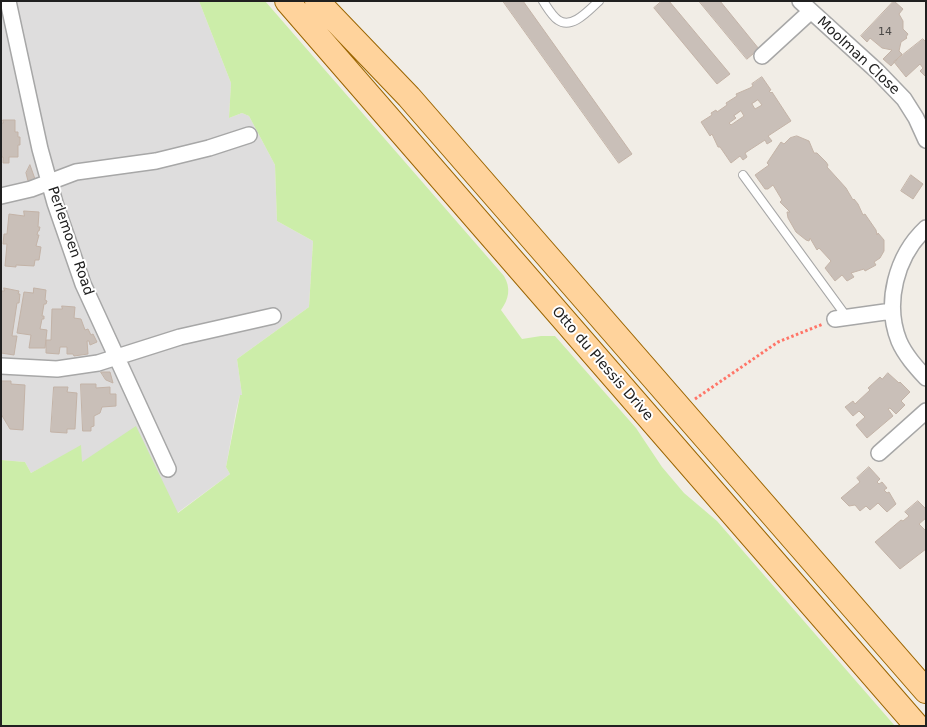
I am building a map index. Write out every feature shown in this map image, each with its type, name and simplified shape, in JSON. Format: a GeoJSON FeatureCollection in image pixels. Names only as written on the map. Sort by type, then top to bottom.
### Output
{"type":"FeatureCollection","features":[{"type":"Feature","properties":{"kind":"main road","name":"Otto du Plessis Drive"},"geometry":{"type":"LineString","coordinates":[[288,1],[917,726]]}},
{"type":"Feature","properties":{"kind":"main road"},"geometry":{"type":"LineString","coordinates":[[317,1],[409,97],[923,688],[898,703]]}},
{"type":"Feature","properties":{"kind":"main road"},"geometry":{"type":"LineString","coordinates":[[546,300],[569,281]]}},
{"type":"Feature","properties":{"kind":"street","name":"Perlemoen Road"},"geometry":{"type":"LineString","coordinates":[[8,1],[6,22],[49,182],[83,284],[168,469]]}},
{"type":"Feature","properties":{"kind":"street"},"geometry":{"type":"LineString","coordinates":[[762,56],[806,6]]}},
{"type":"Feature","properties":{"kind":"street","name":"Moolman Close"},"geometry":{"type":"LineString","coordinates":[[806,6],[877,71],[904,99],[916,118],[926,140]]}},
{"type":"Feature","properties":{"kind":"street"},"geometry":{"type":"LineString","coordinates":[[1,196],[31,189],[76,172],[156,161],[209,148],[249,135]]}},
{"type":"Feature","properties":{"kind":"street"},"geometry":{"type":"LineString","coordinates":[[926,228],[908,252],[897,273],[892,311],[899,341],[909,359],[926,378]]}},
{"type":"Feature","properties":{"kind":"street"},"geometry":{"type":"LineString","coordinates":[[840,318],[892,311]]}},
{"type":"Feature","properties":{"kind":"street"},"geometry":{"type":"LineString","coordinates":[[1,366],[57,369],[98,363],[180,336],[273,316]]}},
{"type":"Feature","properties":{"kind":"street"},"geometry":{"type":"LineString","coordinates":[[879,453],[926,411]]}},
{"type":"Feature","properties":{"kind":"lane"},"geometry":{"type":"LineString","coordinates":[[543,1],[556,20],[564,23],[576,21],[594,3]]}},
{"type":"Feature","properties":{"kind":"lane"},"geometry":{"type":"LineString","coordinates":[[743,175],[840,318]]}},
{"type":"Feature","properties":{"kind":"path"},"geometry":{"type":"LineString","coordinates":[[695,400],[778,342],[840,318]]}},
{"type":"Feature","properties":{"kind":"shaded area"},"geometry":{"type":"Polygon","coordinates":[[[1,1],[199,1],[231,83],[229,118],[242,113],[249,116],[275,165],[277,221],[313,241],[309,307],[237,359],[242,395],[240,395],[236,411],[226,467],[230,474],[177,513],[81,462],[81,446],[31,473],[25,462],[1,460],[1,1]]]}},
{"type":"Feature","properties":{"kind":"green space"},"geometry":{"type":"Polygon","coordinates":[[[199,1],[265,1],[504,276],[508,285],[508,293],[506,302],[501,310],[522,339],[555,336],[636,428],[662,467],[684,493],[717,521],[895,726],[1,726],[1,460],[25,462],[31,473],[81,445],[82,462],[136,426],[178,513],[230,474],[226,467],[240,395],[242,395],[237,359],[309,307],[313,241],[277,221],[275,165],[249,116],[242,113],[229,118],[231,83],[199,1]]]}},
{"type":"Feature","properties":{"kind":"building"},"geometry":{"type":"Polygon","coordinates":[[[503,1],[523,1],[632,154],[619,163],[503,1]]]}},
{"type":"Feature","properties":{"kind":"building"},"geometry":{"type":"Polygon","coordinates":[[[662,1],[669,1],[730,74],[717,84],[654,8],[662,1]]]}},
{"type":"Feature","properties":{"kind":"building"},"geometry":{"type":"Polygon","coordinates":[[[699,1],[720,1],[759,49],[747,59],[699,1]]]}},
{"type":"Feature","properties":{"kind":"building"},"geometry":{"type":"Polygon","coordinates":[[[894,1],[903,9],[899,14],[903,21],[903,29],[908,34],[907,38],[901,42],[899,51],[902,54],[891,66],[883,59],[892,50],[882,48],[870,38],[867,42],[861,36],[894,1]]]}},
{"type":"Feature","properties":{"kind":"building"},"geometry":{"type":"Polygon","coordinates":[[[923,39],[926,42],[926,77],[920,71],[923,68],[920,64],[906,77],[894,62],[923,39]]]}},
{"type":"Feature","properties":{"kind":"building"},"geometry":{"type":"Polygon","coordinates":[[[762,77],[771,90],[769,91],[772,92],[791,121],[768,136],[772,141],[767,144],[765,140],[745,153],[747,157],[743,160],[740,156],[731,163],[720,147],[718,147],[712,134],[710,136],[701,122],[712,115],[711,113],[716,110],[717,112],[727,105],[726,103],[737,96],[736,94],[753,86],[752,84],[762,77]],[[758,100],[752,104],[755,109],[762,105],[758,100]],[[741,111],[729,123],[731,125],[744,116],[741,111]]]}},
{"type":"Feature","properties":{"kind":"building"},"geometry":{"type":"Polygon","coordinates":[[[3,120],[15,120],[15,132],[18,132],[18,137],[20,137],[18,157],[9,157],[9,163],[3,163],[3,157],[1,157],[1,123],[3,123],[3,120]]]}},
{"type":"Feature","properties":{"kind":"building"},"geometry":{"type":"Polygon","coordinates":[[[797,136],[809,141],[814,153],[817,153],[826,162],[827,167],[858,204],[863,215],[865,214],[876,230],[877,235],[878,233],[884,240],[884,251],[880,258],[874,262],[876,265],[865,271],[864,269],[851,273],[854,277],[847,281],[842,275],[835,281],[825,268],[831,261],[819,248],[817,250],[810,238],[809,241],[806,240],[796,232],[788,218],[787,212],[790,212],[780,202],[782,200],[773,185],[765,189],[755,175],[769,165],[767,163],[781,142],[784,144],[790,138],[797,136]]]}},
{"type":"Feature","properties":{"kind":"building"},"geometry":{"type":"Polygon","coordinates":[[[30,165],[35,179],[28,181],[26,173],[30,165]]]}},
{"type":"Feature","properties":{"kind":"building"},"geometry":{"type":"Polygon","coordinates":[[[911,175],[923,184],[913,199],[901,191],[911,175]]]}},
{"type":"Feature","properties":{"kind":"building"},"geometry":{"type":"Polygon","coordinates":[[[24,211],[39,212],[38,227],[40,227],[36,246],[41,247],[39,260],[35,260],[34,266],[5,266],[7,244],[3,244],[4,234],[7,234],[9,214],[24,216],[24,211]]]}},
{"type":"Feature","properties":{"kind":"building"},"geometry":{"type":"Polygon","coordinates":[[[4,288],[19,291],[18,294],[20,294],[12,336],[17,336],[14,355],[1,353],[1,291],[4,291],[4,288]]]}},
{"type":"Feature","properties":{"kind":"building"},"geometry":{"type":"Polygon","coordinates":[[[34,288],[46,290],[45,300],[47,301],[44,304],[42,316],[44,316],[44,319],[42,319],[40,329],[47,330],[45,348],[29,348],[31,335],[17,333],[24,292],[33,293],[34,288]]]}},
{"type":"Feature","properties":{"kind":"building"},"geometry":{"type":"Polygon","coordinates":[[[62,306],[75,307],[74,318],[81,319],[85,330],[88,329],[91,335],[93,334],[97,342],[90,345],[89,341],[87,341],[88,354],[74,356],[73,354],[67,354],[67,347],[60,347],[59,354],[46,353],[46,340],[51,340],[52,309],[62,309],[62,306]]]}},
{"type":"Feature","properties":{"kind":"building"},"geometry":{"type":"Polygon","coordinates":[[[101,372],[110,372],[113,383],[106,380],[101,372]]]}},
{"type":"Feature","properties":{"kind":"building"},"geometry":{"type":"Polygon","coordinates":[[[888,373],[910,392],[901,401],[905,405],[896,414],[890,408],[888,409],[893,416],[867,438],[856,425],[865,417],[859,411],[853,416],[845,407],[853,401],[855,404],[870,390],[868,388],[880,377],[882,379],[888,373]]]}},
{"type":"Feature","properties":{"kind":"building"},"geometry":{"type":"Polygon","coordinates":[[[1,381],[11,381],[11,384],[25,385],[23,430],[10,429],[1,414],[1,381]]]}},
{"type":"Feature","properties":{"kind":"building"},"geometry":{"type":"Polygon","coordinates":[[[81,384],[96,384],[96,388],[110,387],[110,394],[116,394],[116,406],[102,407],[100,413],[94,416],[94,426],[91,427],[91,431],[83,431],[81,384]]]}},
{"type":"Feature","properties":{"kind":"building"},"geometry":{"type":"Polygon","coordinates":[[[54,387],[68,387],[67,392],[77,393],[75,429],[67,429],[67,433],[51,432],[54,387]]]}},
{"type":"Feature","properties":{"kind":"building"},"geometry":{"type":"Polygon","coordinates":[[[869,467],[880,479],[877,482],[879,484],[882,482],[887,488],[884,490],[887,493],[889,492],[896,504],[887,512],[878,503],[870,510],[866,506],[860,511],[855,505],[849,506],[841,498],[860,482],[857,478],[869,467]]]}},
{"type":"Feature","properties":{"kind":"building"},"geometry":{"type":"Polygon","coordinates":[[[918,501],[926,509],[926,518],[919,524],[926,531],[926,549],[900,569],[875,542],[901,520],[903,521],[909,516],[905,512],[918,501]]]}}]}
